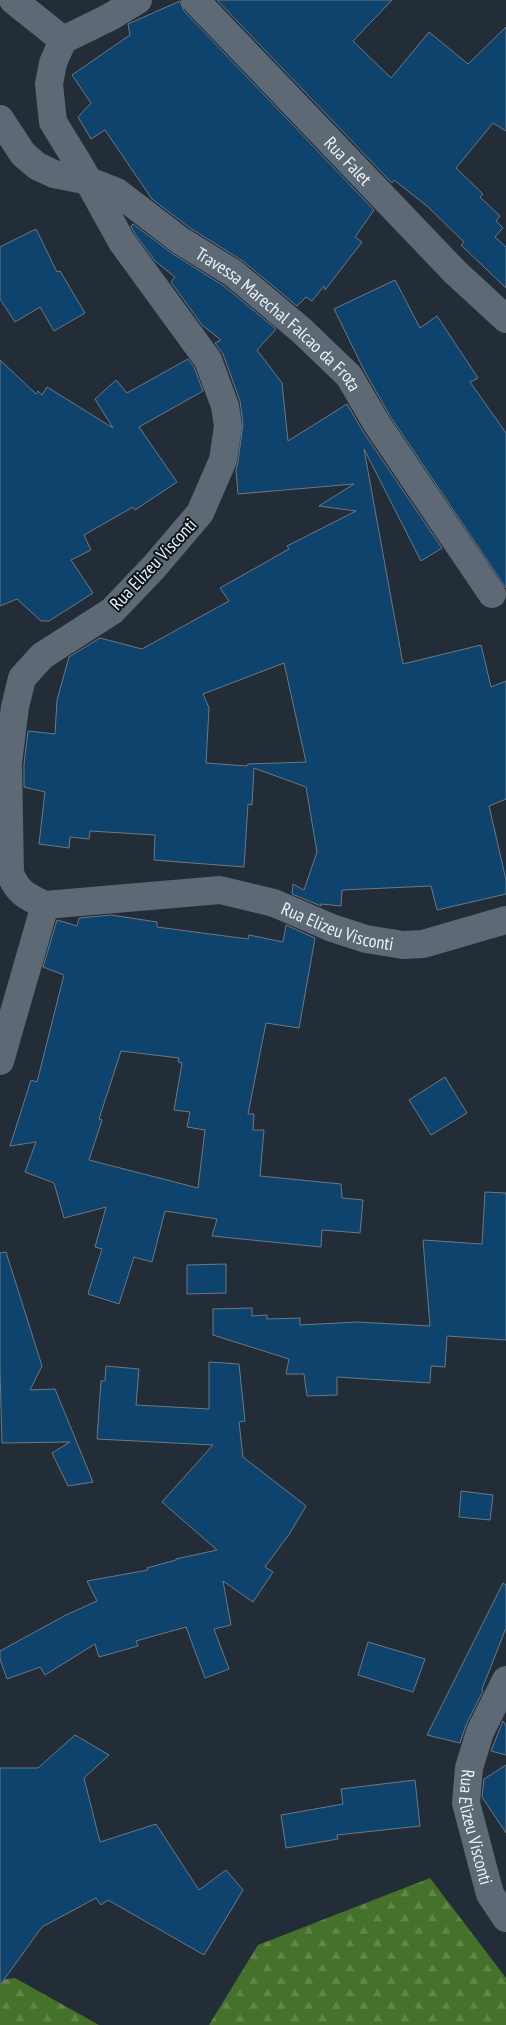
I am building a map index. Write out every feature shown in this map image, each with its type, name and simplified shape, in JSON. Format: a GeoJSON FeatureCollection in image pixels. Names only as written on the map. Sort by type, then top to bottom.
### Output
{"type":"FeatureCollection","features":[{"type":"Feature","properties":{"kind":"street"},"geometry":{"type":"LineString","coordinates":[[13,0],[63,40],[110,17],[138,0]]}},
{"type":"Feature","properties":{"kind":"street","name":"Rua Falet"},"geometry":{"type":"LineString","coordinates":[[195,0],[455,272],[506,319]]}},
{"type":"Feature","properties":{"kind":"street","name":"Rua Elizeu Visconti"},"geometry":{"type":"LineString","coordinates":[[63,40],[53,63],[49,84],[53,122],[89,181],[122,242],[208,360],[225,406],[228,426],[223,460],[200,513],[154,567],[112,611],[42,656],[22,678],[15,707],[8,763],[10,873],[15,886],[28,898],[45,905],[220,890],[274,903],[332,928],[366,939],[403,945],[443,940],[474,928],[506,920]]}},
{"type":"Feature","properties":{"kind":"street","name":"Travessa Marechal Falcao da Frota"},"geometry":{"type":"LineString","coordinates":[[0,119],[23,154],[37,166],[54,174],[89,181],[117,192],[181,241],[233,273],[301,330],[349,376],[377,424],[492,594]]}},
{"type":"Feature","properties":{"kind":"street"},"geometry":{"type":"LineString","coordinates":[[0,1062],[45,905]]}},
{"type":"Feature","properties":{"kind":"street","name":"Rua Elizeu Visconti"},"geometry":{"type":"LineString","coordinates":[[506,1680],[480,1732],[469,1768],[466,1803],[490,1894],[506,1918]]}},
{"type":"Feature","properties":{"kind":"green space"},"geometry":{"type":"Polygon","coordinates":[[[430,1878],[506,1978],[506,2025],[209,2025],[258,1945],[430,1878]]]}},
{"type":"Feature","properties":{"kind":"green space"},"geometry":{"type":"Polygon","coordinates":[[[15,1978],[99,2025],[0,2025],[0,1980],[15,1978]]]}},
{"type":"Feature","properties":{"kind":"building"},"geometry":{"type":"Polygon","coordinates":[[[217,0],[392,0],[353,41],[391,78],[429,32],[468,64],[506,27],[506,131],[493,123],[456,168],[483,194],[480,197],[500,216],[496,221],[503,228],[495,237],[506,247],[506,288],[461,245],[464,242],[427,206],[394,180],[392,183],[217,0]]]}},
{"type":"Feature","properties":{"kind":"building"},"geometry":{"type":"Polygon","coordinates":[[[180,1],[184,11],[374,210],[355,237],[362,242],[325,290],[324,286],[312,301],[306,297],[297,306],[243,261],[190,228],[152,199],[105,130],[91,139],[78,117],[91,103],[72,75],[130,35],[128,24],[180,1]]]}},
{"type":"Feature","properties":{"kind":"building"},"geometry":{"type":"Polygon","coordinates":[[[133,224],[173,254],[224,286],[276,329],[257,350],[282,383],[288,441],[347,404],[364,433],[442,548],[421,561],[364,449],[403,664],[481,645],[491,687],[506,681],[506,799],[489,806],[506,880],[506,894],[437,910],[431,886],[342,890],[341,906],[321,904],[321,906],[292,894],[293,884],[304,890],[317,852],[306,787],[254,768],[252,805],[248,804],[244,867],[154,860],[155,835],[90,831],[89,839],[70,837],[69,848],[39,844],[45,792],[24,787],[24,764],[28,731],[55,734],[57,700],[69,657],[100,638],[142,649],[229,601],[220,588],[289,549],[287,546],[356,511],[319,506],[354,484],[238,494],[236,470],[243,424],[240,401],[223,354],[215,343],[221,340],[202,325],[171,282],[175,277],[155,261],[131,226],[133,224]],[[284,663],[203,694],[209,708],[206,763],[247,766],[248,764],[306,762],[284,663]]]}},
{"type":"Feature","properties":{"kind":"building"},"geometry":{"type":"Polygon","coordinates":[[[36,229],[57,272],[60,271],[85,313],[54,331],[40,307],[15,322],[0,299],[0,247],[36,229]]]}},
{"type":"Feature","properties":{"kind":"building"},"geometry":{"type":"Polygon","coordinates":[[[395,280],[420,328],[437,316],[478,378],[470,382],[506,433],[506,588],[390,416],[365,372],[334,309],[395,280]]]}},
{"type":"Feature","properties":{"kind":"building"},"geometry":{"type":"Polygon","coordinates":[[[188,359],[194,367],[203,391],[139,427],[177,482],[135,510],[133,507],[84,535],[91,550],[71,560],[93,593],[49,621],[41,621],[17,599],[0,606],[0,360],[36,394],[38,391],[42,395],[47,387],[113,428],[95,399],[116,380],[127,393],[188,359]]]}},
{"type":"Feature","properties":{"kind":"building"},"geometry":{"type":"Polygon","coordinates":[[[111,915],[157,922],[157,927],[248,939],[249,935],[283,942],[286,925],[315,938],[299,1028],[266,1023],[248,1114],[254,1114],[253,1130],[264,1130],[260,1176],[341,1184],[342,1198],[363,1200],[360,1233],[322,1230],[321,1247],[212,1236],[217,1219],[165,1211],[152,1262],[134,1257],[119,1304],[88,1294],[102,1249],[95,1247],[106,1207],[64,1218],[54,1183],[25,1172],[36,1142],[10,1146],[31,1080],[37,1082],[64,975],[43,967],[57,920],[77,926],[79,918],[111,915]],[[121,1051],[99,1119],[102,1120],[89,1160],[198,1188],[205,1130],[187,1127],[190,1112],[174,1110],[182,1063],[178,1062],[179,1058],[121,1051]]]}},
{"type":"Feature","properties":{"kind":"building"},"geometry":{"type":"Polygon","coordinates":[[[445,1077],[467,1113],[431,1135],[409,1100],[445,1077]]]}},
{"type":"Feature","properties":{"kind":"building"},"geometry":{"type":"Polygon","coordinates":[[[485,1192],[506,1193],[506,1340],[447,1336],[445,1367],[431,1366],[430,1383],[337,1377],[337,1395],[307,1396],[304,1374],[286,1374],[289,1359],[213,1335],[213,1309],[252,1308],[252,1316],[267,1315],[267,1319],[300,1318],[300,1325],[357,1322],[430,1326],[423,1240],[482,1244],[485,1192]]]}},
{"type":"Feature","properties":{"kind":"building"},"geometry":{"type":"Polygon","coordinates":[[[6,1252],[42,1366],[30,1390],[55,1389],[93,1482],[68,1486],[52,1453],[70,1442],[2,1443],[0,1253],[6,1252]]]}},
{"type":"Feature","properties":{"kind":"building"},"geometry":{"type":"Polygon","coordinates":[[[226,1264],[226,1293],[187,1294],[187,1265],[226,1264]]]}},
{"type":"Feature","properties":{"kind":"building"},"geometry":{"type":"Polygon","coordinates":[[[209,1362],[239,1364],[245,1421],[239,1422],[243,1457],[306,1506],[290,1533],[265,1567],[273,1572],[253,1602],[223,1581],[231,1625],[214,1629],[229,1669],[205,1678],[186,1627],[136,1641],[138,1646],[99,1657],[95,1644],[45,1675],[40,1667],[7,1679],[0,1659],[0,1651],[66,1615],[97,1601],[87,1581],[148,1570],[147,1568],[176,1559],[217,1550],[162,1502],[213,1445],[97,1439],[101,1381],[105,1381],[106,1366],[139,1369],[136,1405],[209,1409],[209,1362]]]}},
{"type":"Feature","properties":{"kind":"building"},"geometry":{"type":"Polygon","coordinates":[[[461,1491],[493,1495],[490,1520],[459,1517],[461,1491]]]}},
{"type":"Feature","properties":{"kind":"building"},"geometry":{"type":"Polygon","coordinates":[[[503,1583],[506,1585],[506,1628],[482,1689],[483,1691],[466,1725],[460,1743],[427,1735],[503,1583]]]}},
{"type":"Feature","properties":{"kind":"building"},"geometry":{"type":"Polygon","coordinates":[[[368,1642],[425,1659],[413,1692],[358,1675],[368,1642]]]}},
{"type":"Feature","properties":{"kind":"building"},"geometry":{"type":"Polygon","coordinates":[[[503,1721],[506,1726],[506,1755],[491,1751],[503,1721]]]}},
{"type":"Feature","properties":{"kind":"building"},"geometry":{"type":"Polygon","coordinates":[[[75,1735],[109,1755],[84,1778],[100,1842],[156,1824],[199,1890],[226,1870],[243,1890],[204,1955],[108,1900],[101,1905],[96,1898],[42,1927],[0,1985],[0,1768],[38,1768],[75,1735]]]}},
{"type":"Feature","properties":{"kind":"building"},"geometry":{"type":"Polygon","coordinates":[[[506,1765],[506,1833],[482,1797],[484,1779],[506,1765]]]}},
{"type":"Feature","properties":{"kind":"building"},"geometry":{"type":"Polygon","coordinates":[[[415,1780],[420,1826],[337,1835],[338,1839],[286,1848],[281,1815],[343,1804],[341,1789],[415,1780]]]}}]}
